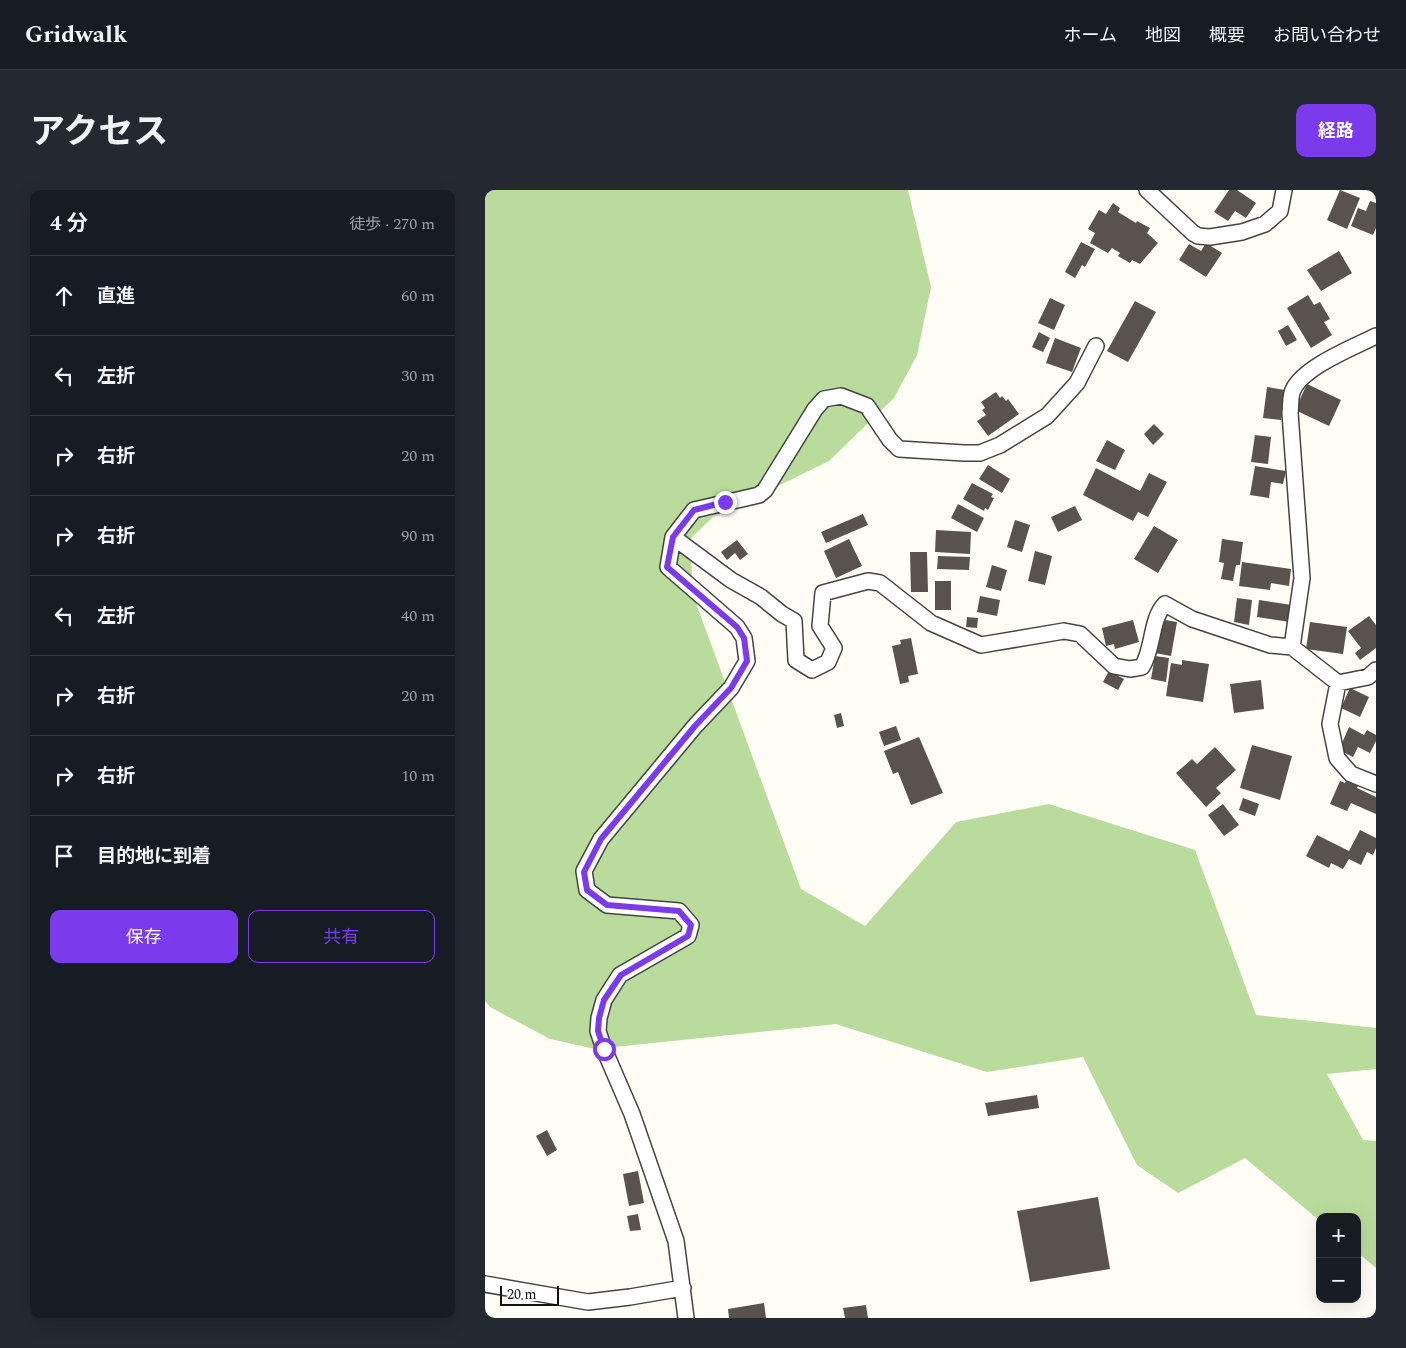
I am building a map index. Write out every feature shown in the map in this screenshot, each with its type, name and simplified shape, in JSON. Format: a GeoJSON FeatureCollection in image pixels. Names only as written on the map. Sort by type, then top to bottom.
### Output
{"type":"FeatureCollection","features":[{"type":"Feature","properties":{"kind":"street"},"geometry":{"type":"LineString","coordinates":[[1147,190],[1193,233],[1198,236],[1210,237],[1242,232],[1265,224],[1280,211],[1284,190]]}},
{"type":"Feature","properties":{"kind":"street"},"geometry":{"type":"LineString","coordinates":[[1292,647],[1303,578],[1290,413],[1293,390],[1306,374],[1321,363],[1376,336]]}},
{"type":"Feature","properties":{"kind":"street"},"geometry":{"type":"LineString","coordinates":[[686,1318],[676,1241],[632,1114],[598,1031],[604,1000],[621,975],[688,936],[691,925],[679,911],[607,905],[587,890],[584,872],[601,839],[695,726],[731,688],[747,661],[744,638],[737,627],[667,567],[673,537],[694,510],[759,495],[765,490],[815,409],[824,399],[841,396],[867,406],[889,440],[899,449],[980,453],[1000,446],[1047,416],[1077,383],[1096,346]]}},
{"type":"Feature","properties":{"kind":"street"},"geometry":{"type":"LineString","coordinates":[[673,537],[731,580],[761,597],[794,621],[796,660],[812,670],[828,662],[834,648],[820,626],[823,593],[868,581],[880,583],[931,623],[981,645],[1063,632],[1080,634],[1114,666],[1130,669],[1142,668],[1147,659],[1159,610],[1165,604],[1192,619],[1270,645],[1292,647],[1338,683],[1368,677],[1376,670]]}},
{"type":"Feature","properties":{"kind":"street"},"geometry":{"type":"LineString","coordinates":[[1338,683],[1330,724],[1337,758],[1351,774],[1376,784]]}},
{"type":"Feature","properties":{"kind":"street"},"geometry":{"type":"LineString","coordinates":[[485,1284],[588,1302],[683,1288]]}},
{"type":"Feature","properties":{"kind":"green space"},"geometry":{"type":"Polygon","coordinates":[[[485,190],[908,190],[931,287],[917,355],[894,398],[829,461],[712,518],[690,539],[693,595],[801,889],[865,926],[956,822],[1049,804],[1195,850],[1256,1015],[1376,1028],[1376,1069],[1327,1074],[1363,1140],[1376,1141],[1376,1268],[1361,1255],[1361,1213],[1316,1213],[1316,1218],[1245,1158],[1178,1193],[1137,1165],[1083,1057],[987,1072],[836,1024],[595,1049],[550,1039],[490,1007],[485,1001],[485,190]]]}},
{"type":"Feature","properties":{"kind":"building"},"geometry":{"type":"Polygon","coordinates":[[[1229,190],[1237,190],[1256,203],[1246,218],[1235,211],[1228,221],[1214,212],[1229,190]]]}},
{"type":"Feature","properties":{"kind":"building"},"geometry":{"type":"Polygon","coordinates":[[[1340,190],[1360,198],[1347,229],[1327,220],[1340,190]]]}},
{"type":"Feature","properties":{"kind":"building"},"geometry":{"type":"Polygon","coordinates":[[[1370,201],[1376,203],[1376,228],[1373,235],[1351,226],[1358,208],[1366,211],[1370,201]]]}},
{"type":"Feature","properties":{"kind":"building"},"geometry":{"type":"Polygon","coordinates":[[[1113,203],[1120,208],[1118,212],[1136,223],[1137,221],[1150,228],[1147,233],[1158,243],[1140,264],[1132,260],[1130,263],[1118,256],[1120,253],[1112,248],[1108,253],[1090,243],[1095,233],[1088,229],[1099,210],[1106,214],[1113,203]]]}},
{"type":"Feature","properties":{"kind":"building"},"geometry":{"type":"Polygon","coordinates":[[[1081,242],[1095,249],[1085,267],[1082,265],[1075,278],[1065,272],[1081,242]]]}},
{"type":"Feature","properties":{"kind":"building"},"geometry":{"type":"Polygon","coordinates":[[[1206,243],[1222,253],[1206,277],[1179,260],[1189,244],[1201,251],[1206,243]]]}},
{"type":"Feature","properties":{"kind":"building"},"geometry":{"type":"Polygon","coordinates":[[[1339,251],[1352,273],[1321,291],[1307,270],[1339,251]]]}},
{"type":"Feature","properties":{"kind":"building"},"geometry":{"type":"Polygon","coordinates":[[[1308,295],[1314,305],[1320,302],[1330,319],[1324,322],[1332,335],[1311,348],[1287,308],[1308,295]]]}},
{"type":"Feature","properties":{"kind":"building"},"geometry":{"type":"Polygon","coordinates":[[[1050,298],[1065,305],[1054,330],[1038,323],[1050,298]]]}},
{"type":"Feature","properties":{"kind":"building"},"geometry":{"type":"Polygon","coordinates":[[[1135,301],[1156,312],[1128,362],[1107,351],[1135,301]]]}},
{"type":"Feature","properties":{"kind":"building"},"geometry":{"type":"Polygon","coordinates":[[[1288,325],[1297,340],[1286,346],[1278,331],[1288,325]]]}},
{"type":"Feature","properties":{"kind":"building"},"geometry":{"type":"Polygon","coordinates":[[[1039,332],[1050,338],[1043,352],[1032,347],[1039,332]]]}},
{"type":"Feature","properties":{"kind":"building"},"geometry":{"type":"Polygon","coordinates":[[[1055,338],[1081,348],[1072,372],[1046,363],[1055,338]]]}},
{"type":"Feature","properties":{"kind":"building"},"geometry":{"type":"Polygon","coordinates":[[[1307,384],[1341,400],[1329,426],[1295,410],[1307,384]]]}},
{"type":"Feature","properties":{"kind":"building"},"geometry":{"type":"Polygon","coordinates":[[[1267,387],[1285,390],[1281,420],[1263,418],[1267,387]]]}},
{"type":"Feature","properties":{"kind":"building"},"geometry":{"type":"Polygon","coordinates":[[[996,392],[1000,398],[1002,396],[1006,401],[1008,399],[1019,414],[988,436],[977,421],[986,415],[982,410],[985,408],[981,402],[996,392]]]}},
{"type":"Feature","properties":{"kind":"building"},"geometry":{"type":"Polygon","coordinates":[[[1154,424],[1164,434],[1153,445],[1144,434],[1154,424]]]}},
{"type":"Feature","properties":{"kind":"building"},"geometry":{"type":"Polygon","coordinates":[[[1255,435],[1271,437],[1268,464],[1251,462],[1255,435]]]}},
{"type":"Feature","properties":{"kind":"building"},"geometry":{"type":"Polygon","coordinates":[[[1107,440],[1125,450],[1115,470],[1096,461],[1107,440]]]}},
{"type":"Feature","properties":{"kind":"building"},"geometry":{"type":"Polygon","coordinates":[[[988,465],[1010,479],[1002,493],[979,479],[988,465]]]}},
{"type":"Feature","properties":{"kind":"building"},"geometry":{"type":"Polygon","coordinates":[[[1255,466],[1286,471],[1283,484],[1271,482],[1269,498],[1250,495],[1255,466]]]}},
{"type":"Feature","properties":{"kind":"building"},"geometry":{"type":"Polygon","coordinates":[[[1096,468],[1140,491],[1149,473],[1167,482],[1148,517],[1138,512],[1133,521],[1083,495],[1096,468]]]}},
{"type":"Feature","properties":{"kind":"building"},"geometry":{"type":"Polygon","coordinates":[[[972,483],[993,494],[991,497],[994,498],[988,510],[985,508],[984,511],[963,499],[972,483]]]}},
{"type":"Feature","properties":{"kind":"building"},"geometry":{"type":"Polygon","coordinates":[[[958,504],[984,518],[977,532],[951,518],[958,504]]]}},
{"type":"Feature","properties":{"kind":"building"},"geometry":{"type":"Polygon","coordinates":[[[1075,506],[1082,520],[1058,532],[1051,517],[1075,506]]]}},
{"type":"Feature","properties":{"kind":"building"},"geometry":{"type":"Polygon","coordinates":[[[863,514],[868,525],[826,543],[821,532],[863,514]]]}},
{"type":"Feature","properties":{"kind":"building"},"geometry":{"type":"Polygon","coordinates":[[[1015,520],[1030,525],[1022,552],[1007,547],[1015,520]]]}},
{"type":"Feature","properties":{"kind":"building"},"geometry":{"type":"Polygon","coordinates":[[[1154,526],[1178,540],[1158,573],[1134,559],[1154,526]]]}},
{"type":"Feature","properties":{"kind":"building"},"geometry":{"type":"Polygon","coordinates":[[[936,530],[971,532],[970,554],[935,552],[936,530]]]}},
{"type":"Feature","properties":{"kind":"building"},"geometry":{"type":"Polygon","coordinates":[[[849,539],[862,566],[836,578],[824,551],[849,539]]]}},
{"type":"Feature","properties":{"kind":"building"},"geometry":{"type":"Polygon","coordinates":[[[1222,539],[1243,542],[1240,565],[1236,565],[1233,581],[1221,579],[1224,563],[1219,562],[1222,539]]]}},
{"type":"Feature","properties":{"kind":"building"},"geometry":{"type":"Polygon","coordinates":[[[737,540],[748,554],[740,560],[735,553],[727,560],[721,552],[737,540]]]}},
{"type":"Feature","properties":{"kind":"building"},"geometry":{"type":"Polygon","coordinates":[[[1035,551],[1052,556],[1045,585],[1028,581],[1035,551]]]}},
{"type":"Feature","properties":{"kind":"building"},"geometry":{"type":"Polygon","coordinates":[[[910,552],[927,552],[928,592],[911,592],[910,552]]]}},
{"type":"Feature","properties":{"kind":"building"},"geometry":{"type":"Polygon","coordinates":[[[938,556],[970,557],[969,570],[937,569],[938,556]]]}},
{"type":"Feature","properties":{"kind":"building"},"geometry":{"type":"Polygon","coordinates":[[[1242,562],[1291,569],[1289,586],[1271,583],[1270,590],[1239,586],[1242,562]]]}},
{"type":"Feature","properties":{"kind":"building"},"geometry":{"type":"Polygon","coordinates":[[[992,565],[1007,570],[1001,591],[986,587],[992,565]]]}},
{"type":"Feature","properties":{"kind":"building"},"geometry":{"type":"Polygon","coordinates":[[[935,581],[951,581],[951,610],[935,610],[935,581]]]}},
{"type":"Feature","properties":{"kind":"building"},"geometry":{"type":"Polygon","coordinates":[[[980,596],[1000,600],[997,616],[977,612],[980,596]]]}},
{"type":"Feature","properties":{"kind":"building"},"geometry":{"type":"Polygon","coordinates":[[[1237,598],[1252,600],[1249,625],[1234,622],[1237,598]]]}},
{"type":"Feature","properties":{"kind":"building"},"geometry":{"type":"Polygon","coordinates":[[[1259,600],[1292,605],[1290,622],[1257,617],[1259,600]]]}},
{"type":"Feature","properties":{"kind":"building"},"geometry":{"type":"Polygon","coordinates":[[[1369,616],[1376,625],[1376,648],[1360,660],[1355,653],[1361,648],[1348,631],[1369,616]]]}},
{"type":"Feature","properties":{"kind":"building"},"geometry":{"type":"Polygon","coordinates":[[[967,617],[978,618],[977,628],[966,627],[967,617]]]}},
{"type":"Feature","properties":{"kind":"building"},"geometry":{"type":"Polygon","coordinates":[[[1160,619],[1177,622],[1171,656],[1155,653],[1160,619]]]}},
{"type":"Feature","properties":{"kind":"building"},"geometry":{"type":"Polygon","coordinates":[[[1133,620],[1139,642],[1115,649],[1114,644],[1106,646],[1102,628],[1133,620]]]}},
{"type":"Feature","properties":{"kind":"building"},"geometry":{"type":"Polygon","coordinates":[[[1310,622],[1347,627],[1343,654],[1306,649],[1310,622]]]}},
{"type":"Feature","properties":{"kind":"building"},"geometry":{"type":"Polygon","coordinates":[[[911,638],[918,674],[908,676],[909,682],[900,684],[892,646],[901,644],[900,640],[911,638]]]}},
{"type":"Feature","properties":{"kind":"building"},"geometry":{"type":"Polygon","coordinates":[[[1155,656],[1169,658],[1166,682],[1151,679],[1155,656]]]}},
{"type":"Feature","properties":{"kind":"building"},"geometry":{"type":"Polygon","coordinates":[[[1182,660],[1209,664],[1203,702],[1166,696],[1171,663],[1182,665],[1182,660]]]}},
{"type":"Feature","properties":{"kind":"building"},"geometry":{"type":"Polygon","coordinates":[[[1109,671],[1124,679],[1118,690],[1103,682],[1109,671]]]}},
{"type":"Feature","properties":{"kind":"building"},"geometry":{"type":"Polygon","coordinates":[[[1261,680],[1264,709],[1234,713],[1230,684],[1261,680]]]}},
{"type":"Feature","properties":{"kind":"building"},"geometry":{"type":"Polygon","coordinates":[[[1350,688],[1369,697],[1360,717],[1341,708],[1350,688]]]}},
{"type":"Feature","properties":{"kind":"building"},"geometry":{"type":"Polygon","coordinates":[[[841,713],[844,726],[837,728],[834,715],[841,713]]]}},
{"type":"Feature","properties":{"kind":"building"},"geometry":{"type":"Polygon","coordinates":[[[896,726],[901,740],[884,746],[879,732],[896,726]]]}},
{"type":"Feature","properties":{"kind":"building"},"geometry":{"type":"Polygon","coordinates":[[[1349,727],[1364,735],[1367,730],[1376,735],[1376,741],[1370,753],[1358,747],[1353,757],[1339,750],[1349,727]]]}},
{"type":"Feature","properties":{"kind":"building"},"geometry":{"type":"Polygon","coordinates":[[[919,737],[943,793],[911,805],[898,772],[893,774],[884,751],[919,737]]]}},
{"type":"Feature","properties":{"kind":"building"},"geometry":{"type":"Polygon","coordinates":[[[1252,745],[1292,756],[1280,800],[1240,788],[1252,745]]]}},
{"type":"Feature","properties":{"kind":"building"},"geometry":{"type":"Polygon","coordinates":[[[1215,747],[1236,770],[1216,788],[1221,793],[1206,807],[1176,773],[1192,759],[1197,764],[1215,747]]]}},
{"type":"Feature","properties":{"kind":"building"},"geometry":{"type":"Polygon","coordinates":[[[1347,779],[1359,784],[1357,788],[1376,797],[1376,814],[1351,803],[1347,811],[1330,804],[1340,781],[1345,783],[1347,779]]]}},
{"type":"Feature","properties":{"kind":"building"},"geometry":{"type":"Polygon","coordinates":[[[1243,798],[1259,804],[1255,816],[1239,810],[1243,798]]]}},
{"type":"Feature","properties":{"kind":"building"},"geometry":{"type":"Polygon","coordinates":[[[1223,804],[1239,825],[1224,836],[1208,815],[1223,804]]]}},
{"type":"Feature","properties":{"kind":"building"},"geometry":{"type":"Polygon","coordinates":[[[1360,830],[1376,838],[1376,848],[1373,855],[1367,852],[1361,865],[1349,859],[1343,869],[1331,863],[1329,868],[1306,856],[1317,835],[1349,851],[1360,830]]]}},
{"type":"Feature","properties":{"kind":"building"},"geometry":{"type":"Polygon","coordinates":[[[1037,1095],[1039,1108],[988,1116],[985,1103],[1037,1095]]]}},
{"type":"Feature","properties":{"kind":"building"},"geometry":{"type":"Polygon","coordinates":[[[547,1130],[557,1150],[547,1156],[536,1136],[547,1130]]]}},
{"type":"Feature","properties":{"kind":"building"},"geometry":{"type":"Polygon","coordinates":[[[638,1171],[644,1203],[629,1206],[623,1174],[638,1171]]]}},
{"type":"Feature","properties":{"kind":"building"},"geometry":{"type":"Polygon","coordinates":[[[1098,1197],[1110,1269],[1030,1282],[1017,1211],[1098,1197]]]}},
{"type":"Feature","properties":{"kind":"building"},"geometry":{"type":"Polygon","coordinates":[[[638,1214],[641,1230],[630,1231],[627,1216],[638,1214]]]}},
{"type":"Feature","properties":{"kind":"building"},"geometry":{"type":"Polygon","coordinates":[[[764,1303],[766,1318],[729,1318],[728,1309],[764,1303]]]}},
{"type":"Feature","properties":{"kind":"building"},"geometry":{"type":"Polygon","coordinates":[[[866,1305],[868,1318],[845,1318],[843,1308],[866,1305]]]}},
{"type":"Feature","properties":{"kind":"route"},"geometry":{"type":"LineString","coordinates":[[604,1049],[598,1031],[599,1018],[604,1000],[621,975],[688,936],[691,925],[679,911],[607,905],[587,890],[584,872],[601,839],[695,726],[731,688],[747,661],[744,638],[737,627],[667,567],[673,537],[694,510],[725,502]]}}]}
